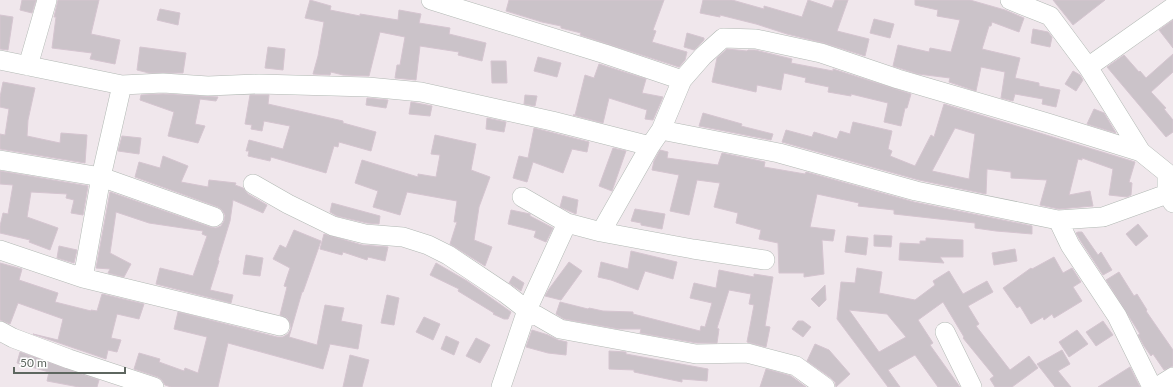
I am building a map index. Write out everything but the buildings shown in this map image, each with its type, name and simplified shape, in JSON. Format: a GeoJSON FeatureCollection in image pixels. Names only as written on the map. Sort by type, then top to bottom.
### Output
{"type":"FeatureCollection","features":[{"type":"Feature","properties":{"kind":"street"},"geometry":{"type":"LineString","coordinates":[[28,66],[47,0]]}},
{"type":"Feature","properties":{"kind":"street"},"geometry":{"type":"LineString","coordinates":[[431,0],[605,54],[682,80]]}},
{"type":"Feature","properties":{"kind":"street"},"geometry":{"type":"LineString","coordinates":[[661,130],[779,153],[916,191],[1058,220],[1103,218],[1170,198],[1167,173],[1141,152],[1088,67],[1050,16],[1010,0]]}},
{"type":"Feature","properties":{"kind":"street"},"geometry":{"type":"LineString","coordinates":[[1088,67],[1173,7]]}},
{"type":"Feature","properties":{"kind":"street"},"geometry":{"type":"LineString","coordinates":[[601,232],[650,146],[661,130],[682,80],[703,56],[723,38],[756,39],[821,53],[898,79],[1141,152]]}},
{"type":"Feature","properties":{"kind":"street"},"geometry":{"type":"LineString","coordinates":[[0,60],[122,85],[163,83],[208,86],[259,84],[368,87],[421,92],[650,146]]}},
{"type":"Feature","properties":{"kind":"street"},"geometry":{"type":"LineString","coordinates":[[83,278],[101,177],[122,85]]}},
{"type":"Feature","properties":{"kind":"street"},"geometry":{"type":"LineString","coordinates":[[0,160],[101,177],[214,217]]}},
{"type":"Feature","properties":{"kind":"street"},"geometry":{"type":"LineString","coordinates":[[252,184],[332,226],[365,234],[403,237],[428,245],[448,255],[505,293],[527,310],[560,329],[696,354],[747,353],[796,366],[825,387]]}},
{"type":"Feature","properties":{"kind":"street"},"geometry":{"type":"LineString","coordinates":[[522,196],[566,223],[601,232],[693,249],[765,260]]}},
{"type":"Feature","properties":{"kind":"street"},"geometry":{"type":"LineString","coordinates":[[1058,220],[1070,245],[1117,316],[1152,387]]}},
{"type":"Feature","properties":{"kind":"street"},"geometry":{"type":"LineString","coordinates":[[501,387],[527,310],[566,223]]}},
{"type":"Feature","properties":{"kind":"street"},"geometry":{"type":"LineString","coordinates":[[0,250],[83,278],[280,326]]}},
{"type":"Feature","properties":{"kind":"street"},"geometry":{"type":"LineString","coordinates":[[0,331],[12,338],[69,359],[154,387]]}},
{"type":"Feature","properties":{"kind":"street"},"geometry":{"type":"LineString","coordinates":[[945,332],[972,387]]}},
{"type":"Feature","properties":{"kind":"street"},"geometry":{"type":"LineString","coordinates":[[1158,387],[1173,377]]}}]}
